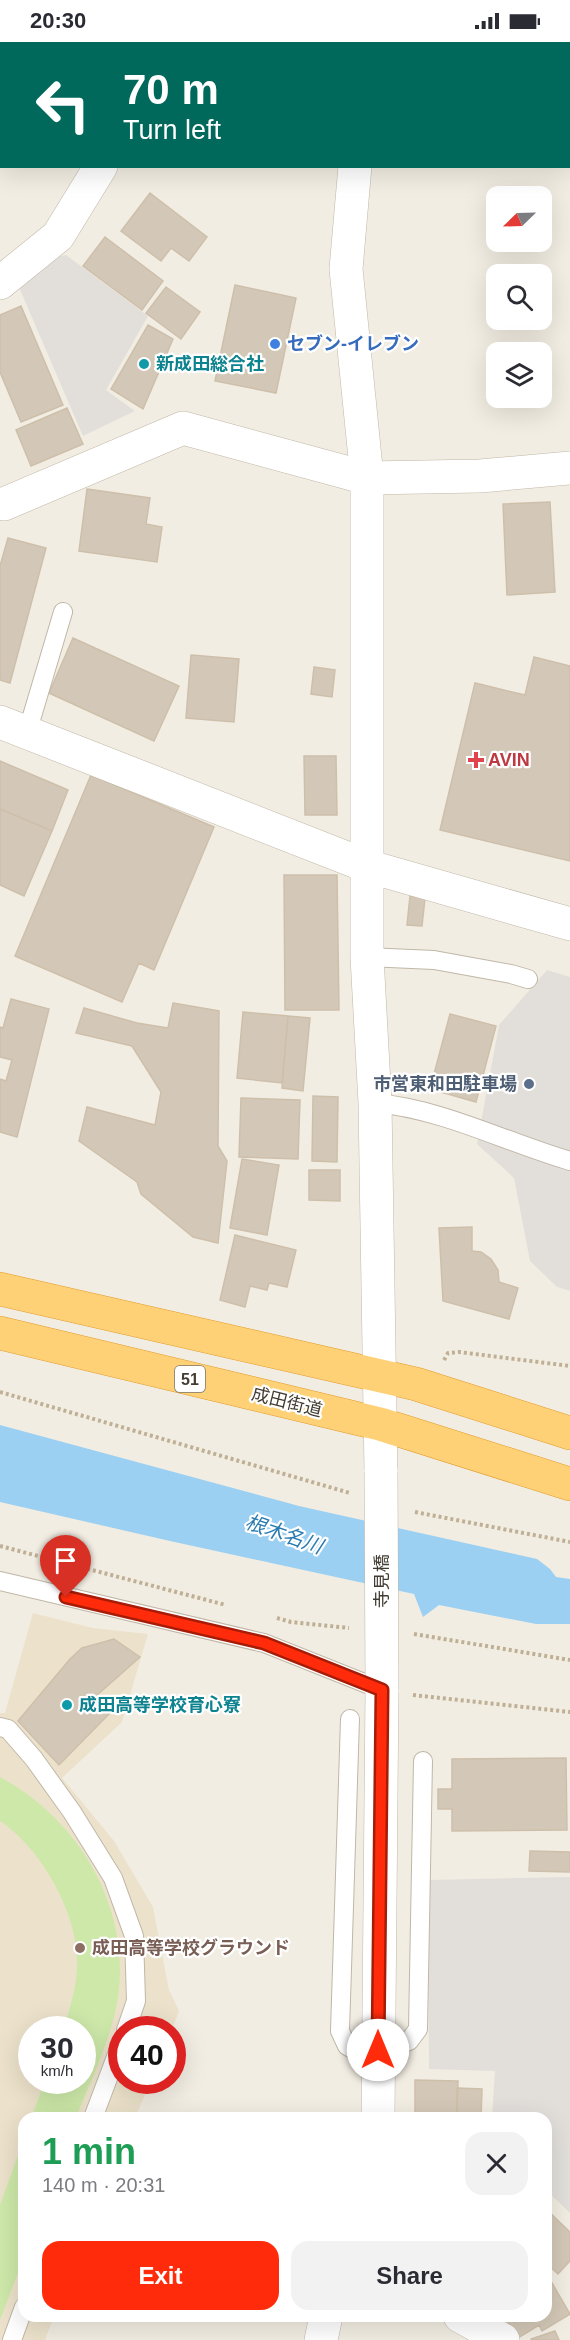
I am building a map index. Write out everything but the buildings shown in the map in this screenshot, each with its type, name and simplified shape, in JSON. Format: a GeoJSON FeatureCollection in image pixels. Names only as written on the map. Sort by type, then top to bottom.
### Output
{"type":"FeatureCollection","features":[{"type":"Feature","properties":{"kind":"highway"},"geometry":{"type":"LineString","coordinates":[[0,1289],[380,1375],[452,1394],[570,1433]]}},
{"type":"Feature","properties":{"kind":"highway","name":"成田街道"},"geometry":{"type":"LineString","coordinates":[[0,1333],[380,1424],[570,1484]]}},
{"type":"Feature","properties":{"kind":"street"},"geometry":{"type":"LineString","coordinates":[[0,283],[58,236],[100,168]]}},
{"type":"Feature","properties":{"kind":"street","name":"寺見橋"},"geometry":{"type":"LineString","coordinates":[[355,168],[346,269],[367,478],[367,957],[375,1103],[380,1375],[382,1690],[378,2112]]}},
{"type":"Feature","properties":{"kind":"street"},"geometry":{"type":"LineString","coordinates":[[1,501],[183,428],[367,478],[480,476],[570,468]]}},
{"type":"Feature","properties":{"kind":"street"},"geometry":{"type":"LineString","coordinates":[[14,728],[367,866],[570,924]]}},
{"type":"Feature","properties":{"kind":"street"},"geometry":{"type":"LineString","coordinates":[[321,2340],[325,2322]]}},
{"type":"Feature","properties":{"kind":"street"},"geometry":{"type":"LineString","coordinates":[[471,2322],[503,2340]]}},
{"type":"Feature","properties":{"kind":"lane"},"geometry":{"type":"LineString","coordinates":[[14,728],[63,612]]}},
{"type":"Feature","properties":{"kind":"lane"},"geometry":{"type":"LineString","coordinates":[[367,957],[434,960],[528,979]]}},
{"type":"Feature","properties":{"kind":"lane"},"geometry":{"type":"LineString","coordinates":[[375,1103],[403,1106],[439,1115],[570,1161]]}},
{"type":"Feature","properties":{"kind":"lane"},"geometry":{"type":"LineString","coordinates":[[0,1581],[264,1643],[382,1690]]}},
{"type":"Feature","properties":{"kind":"lane"},"geometry":{"type":"LineString","coordinates":[[350,1719],[340,2031],[347,2046],[356,2051],[394,2047],[409,2041],[418,2029],[423,1761]]}},
{"type":"Feature","properties":{"kind":"lane"},"geometry":{"type":"LineString","coordinates":[[0,1727],[8,1729],[34,1759],[72,1812],[113,1878],[134,1936],[136,2001],[131,2016]]}},
{"type":"Feature","properties":{"kind":"lane"},"geometry":{"type":"LineString","coordinates":[[95,2112],[108,2078]]}},
{"type":"Feature","properties":{"kind":"lane"},"geometry":{"type":"LineString","coordinates":[[12,2340],[19,2322]]}},
{"type":"Feature","properties":{"kind":"path"},"geometry":{"type":"LineString","coordinates":[[443,1362],[447,1353],[459,1352],[570,1366]]}},
{"type":"Feature","properties":{"kind":"path"},"geometry":{"type":"LineString","coordinates":[[0,1392],[352,1493]]}},
{"type":"Feature","properties":{"kind":"path"},"geometry":{"type":"LineString","coordinates":[[409,1510],[570,1542]]}},
{"type":"Feature","properties":{"kind":"path"},"geometry":{"type":"LineString","coordinates":[[0,1546],[235,1607]]}},
{"type":"Feature","properties":{"kind":"path"},"geometry":{"type":"LineString","coordinates":[[268,1616],[291,1622],[350,1628]]}},
{"type":"Feature","properties":{"kind":"path"},"geometry":{"type":"LineString","coordinates":[[408,1633],[570,1660]]}},
{"type":"Feature","properties":{"kind":"path"},"geometry":{"type":"LineString","coordinates":[[382,1690],[570,1712]]}},
{"type":"Feature","properties":{"kind":"shaded area"},"geometry":{"type":"Polygon","coordinates":[[[66,255],[148,316],[106,390],[135,411],[83,436],[18,285],[51,258],[66,255]]]}},
{"type":"Feature","properties":{"kind":"shaded area","name":"市営東和田駐車場"},"geometry":{"type":"Polygon","coordinates":[[[547,970],[570,977],[570,1291],[557,1287],[530,1261],[514,1178],[477,1144],[499,1025],[547,970]]]}},
{"type":"Feature","properties":{"kind":"shaded area","name":"成田高等学校グラウンド"},"geometry":{"type":"Polygon","coordinates":[[[33,1613],[93,1628],[148,1634],[122,1722],[62,1778],[114,1841],[153,1907],[169,1990],[179,2011],[177,2016],[108,2016],[108,2094],[145,2094],[138,2112],[18,2112],[18,2322],[52,2322],[45,2340],[0,2340],[0,1713],[5,1713],[33,1613]]]}},
{"type":"Feature","properties":{"kind":"shaded area"},"geometry":{"type":"Polygon","coordinates":[[[570,1877],[570,2213],[552,2196],[552,2112],[492,2112],[495,2071],[429,2069],[428,1880],[570,1877]]]}},
{"type":"Feature","properties":{"kind":"green space"},"geometry":{"type":"Polygon","coordinates":[[[0,1777],[28,1795],[53,1816],[75,1841],[93,1869],[107,1898],[116,1930],[120,1963],[118,1997],[114,2016],[108,2016],[108,2036],[96,2068],[96,2016],[67,2016],[77,1967],[72,1926],[55,1885],[30,1848],[0,1821],[0,1777]]]}},
{"type":"Feature","properties":{"kind":"green space"},"geometry":{"type":"Polygon","coordinates":[[[40,2094],[86,2094],[78,2112],[33,2112],[40,2094]]]}},
{"type":"Feature","properties":{"kind":"green space"},"geometry":{"type":"Polygon","coordinates":[[[18,2156],[18,2273],[0,2320],[0,2205],[18,2156]]]}},
{"type":"Feature","properties":{"kind":"water","name":"根木名川"},"geometry":{"type":"Polygon","coordinates":[[[0,1425],[299,1506],[537,1559],[556,1577],[570,1579],[570,1624],[536,1624],[439,1605],[423,1617],[414,1594],[0,1502],[0,1425]]]}},
{"type":"Feature","properties":{"kind":"place","name":"セブン-イレブン"},"geometry":{"type":"Point","coordinates":[275,344]}},
{"type":"Feature","properties":{"kind":"place","name":"新成田総合社"},"geometry":{"type":"Point","coordinates":[144,364]}},
{"type":"Feature","properties":{"kind":"place","name":"AVIN"},"geometry":{"type":"Point","coordinates":[476,760]}},
{"type":"Feature","properties":{"kind":"place","name":"市営東和田駐車場"},"geometry":{"type":"Point","coordinates":[529,1084]}},
{"type":"Feature","properties":{"kind":"place","name":"成田高等学校育心寮"},"geometry":{"type":"Point","coordinates":[67,1705]}},
{"type":"Feature","properties":{"kind":"place","name":"成田高等学校グラウンド"},"geometry":{"type":"Point","coordinates":[80,1948]}},
{"type":"Feature","properties":{"kind":"route"},"geometry":{"type":"LineString","coordinates":[[66,1597],[264,1643],[382,1690],[378,2050]]}}]}
